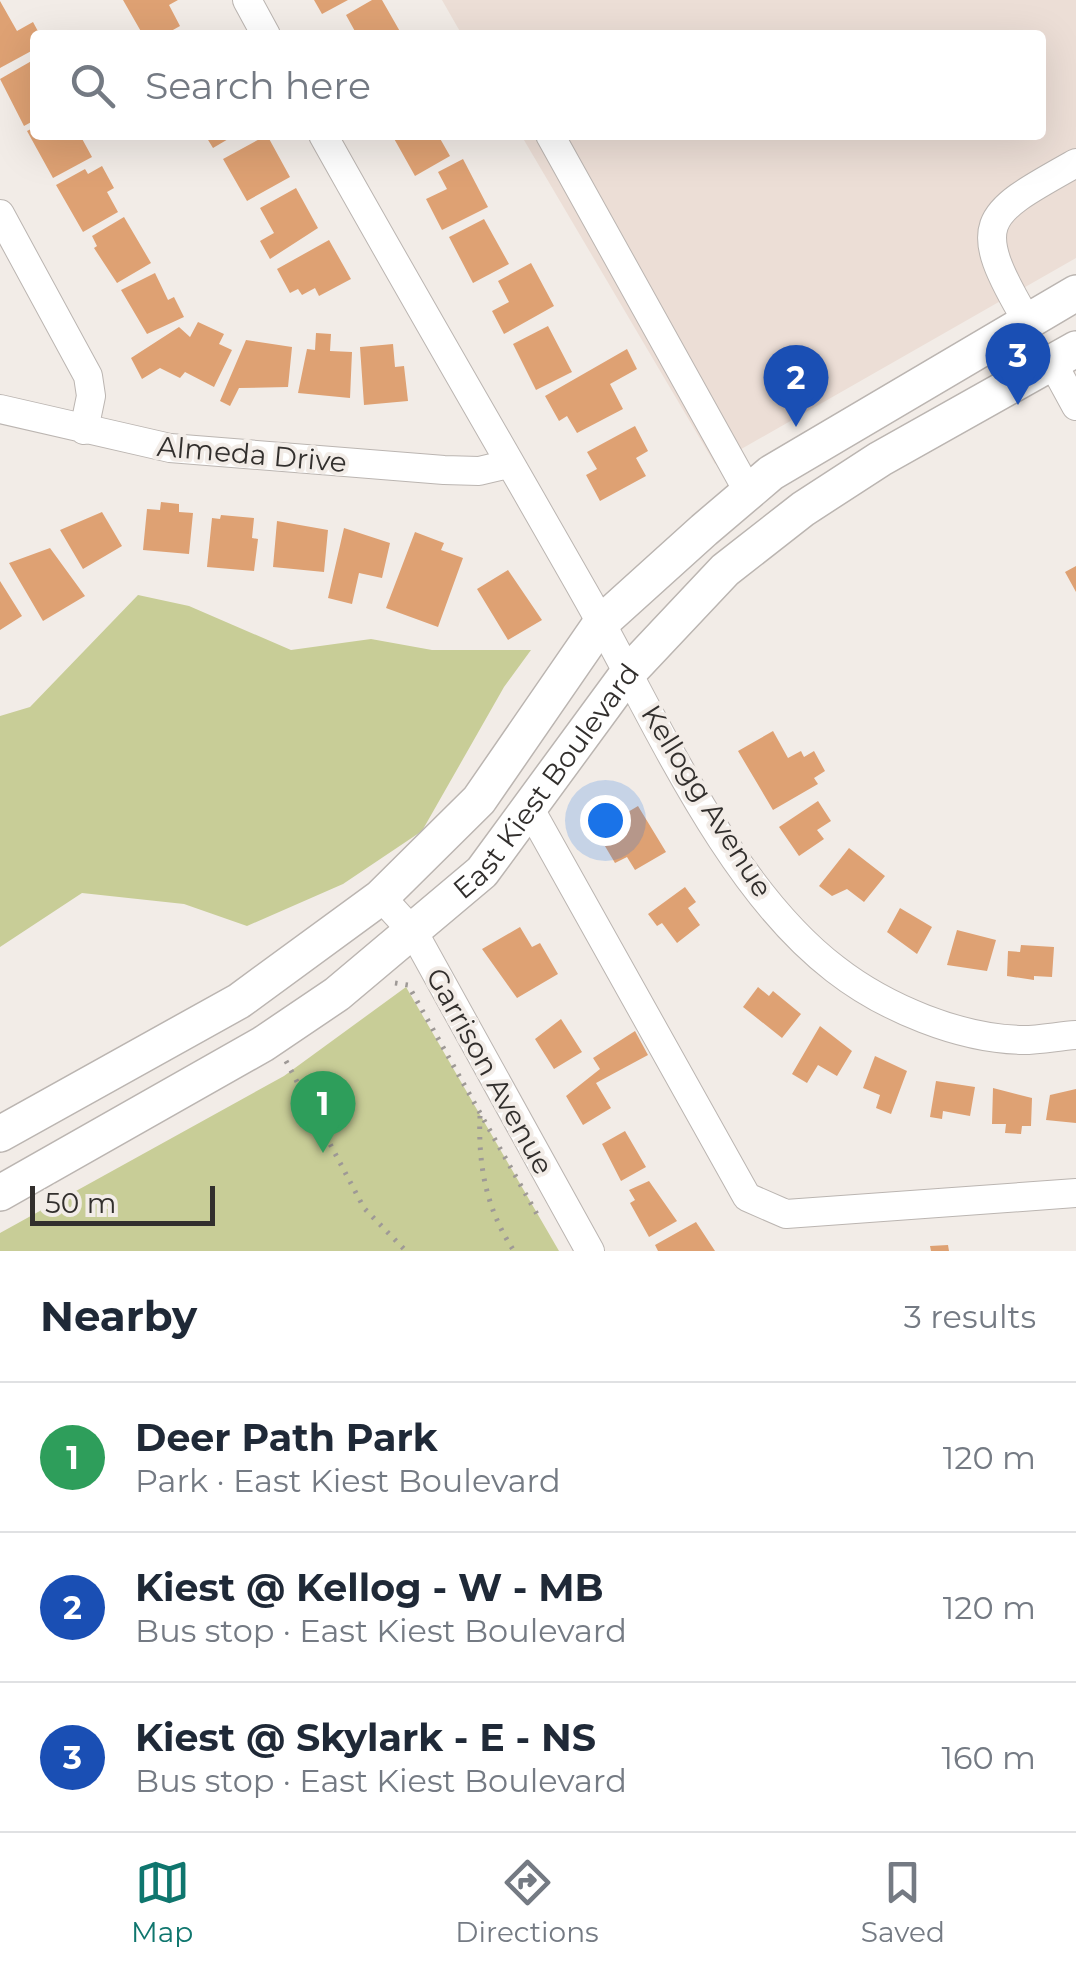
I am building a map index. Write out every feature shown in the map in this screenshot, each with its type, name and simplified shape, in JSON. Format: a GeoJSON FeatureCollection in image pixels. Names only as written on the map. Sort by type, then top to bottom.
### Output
{"type":"FeatureCollection","features":[{"type":"Feature","properties":{"kind":"main road","name":"East Kiest Boulevard"},"geometry":{"type":"LineString","coordinates":[[0,1134],[240,1001],[381,897],[479,800],[601,624],[749,492],[772,473],[1076,293]]}},
{"type":"Feature","properties":{"kind":"main road"},"geometry":{"type":"LineString","coordinates":[[1026,321],[1064,355]]}},
{"type":"Feature","properties":{"kind":"main road","name":"East Kiest Boulevard"},"geometry":{"type":"LineString","coordinates":[[0,1194],[263,1044],[337,994],[482,872],[628,673],[725,570],[803,509],[1064,355]]}},
{"type":"Feature","properties":{"kind":"street"},"geometry":{"type":"LineString","coordinates":[[247,0],[263,30]]}},
{"type":"Feature","properties":{"kind":"street","name":"Kellogg Avenue"},"geometry":{"type":"LineString","coordinates":[[326,140],[681,770],[750,877],[796,935],[836,970],[882,998],[951,1028],[1022,1040],[1076,1035]]}},
{"type":"Feature","properties":{"kind":"street"},"geometry":{"type":"LineString","coordinates":[[553,140],[749,492]]}},
{"type":"Feature","properties":{"kind":"street"},"geometry":{"type":"LineString","coordinates":[[1026,321],[994,256],[991,230],[998,211],[1076,164]]}},
{"type":"Feature","properties":{"kind":"street"},"geometry":{"type":"LineString","coordinates":[[0,214],[88,376],[91,396],[84,430]]}},
{"type":"Feature","properties":{"kind":"street"},"geometry":{"type":"LineString","coordinates":[[1064,355],[1076,406]]}},
{"type":"Feature","properties":{"kind":"street","name":"Almeda Drive"},"geometry":{"type":"LineString","coordinates":[[1,413],[170,448],[444,470],[479,471],[508,464]]}},
{"type":"Feature","properties":{"kind":"street"},"geometry":{"type":"LineString","coordinates":[[530,809],[747,1197],[786,1214],[1076,1193]]}},
{"type":"Feature","properties":{"kind":"street","name":"Garrison Avenue"},"geometry":{"type":"LineString","coordinates":[[381,897],[414,933],[590,1251]]}},
{"type":"Feature","properties":{"kind":"path"},"geometry":{"type":"LineString","coordinates":[[388,982],[408,984],[546,1231]]}},
{"type":"Feature","properties":{"kind":"path"},"geometry":{"type":"LineString","coordinates":[[284,1055],[364,1208],[406,1251]]}},
{"type":"Feature","properties":{"kind":"path"},"geometry":{"type":"LineString","coordinates":[[480,1112],[481,1172],[502,1232],[514,1251]]}},
{"type":"Feature","properties":{"kind":"shaded area"},"geometry":{"type":"Polygon","coordinates":[[[442,0],[1076,0],[1076,258],[715,464],[524,140],[1046,140],[1046,30],[459,30],[442,0]]]}},
{"type":"Feature","properties":{"kind":"green space"},"geometry":{"type":"Polygon","coordinates":[[[138,595],[189,606],[291,650],[371,639],[432,650],[531,650],[504,687],[422,831],[343,884],[247,926],[184,904],[82,893],[0,947],[0,716],[30,707],[138,595]]]}},
{"type":"Feature","properties":{"kind":"green space"},"geometry":{"type":"Polygon","coordinates":[[[406,987],[559,1251],[0,1251],[0,1233],[284,1076],[406,987]]]}},
{"type":"Feature","properties":{"kind":"building"},"geometry":{"type":"Polygon","coordinates":[[[123,0],[178,0],[169,5],[180,26],[173,30],[140,30],[123,0]]]}},
{"type":"Feature","properties":{"kind":"building"},"geometry":{"type":"Polygon","coordinates":[[[314,0],[348,0],[322,14],[314,0]]]}},
{"type":"Feature","properties":{"kind":"building"},"geometry":{"type":"Polygon","coordinates":[[[372,0],[382,0],[399,30],[354,30],[346,15],[372,0]]]}},
{"type":"Feature","properties":{"kind":"building"},"geometry":{"type":"Polygon","coordinates":[[[0,1],[17,31],[33,22],[37,30],[30,30],[30,52],[0,68],[0,1]]]}},
{"type":"Feature","properties":{"kind":"building"},"geometry":{"type":"Polygon","coordinates":[[[30,62],[30,123],[24,126],[0,79],[30,62]]]}},
{"type":"Feature","properties":{"kind":"building"},"geometry":{"type":"Polygon","coordinates":[[[32,140],[83,140],[92,157],[53,178],[32,140]]]}},
{"type":"Feature","properties":{"kind":"building"},"geometry":{"type":"Polygon","coordinates":[[[208,140],[227,140],[213,148],[208,140]]]}},
{"type":"Feature","properties":{"kind":"building"},"geometry":{"type":"Polygon","coordinates":[[[258,140],[270,140],[290,177],[247,201],[223,159],[258,140]]]}},
{"type":"Feature","properties":{"kind":"building"},"geometry":{"type":"Polygon","coordinates":[[[395,140],[441,140],[450,156],[415,176],[395,140]]]}},
{"type":"Feature","properties":{"kind":"building"},"geometry":{"type":"Polygon","coordinates":[[[463,159],[488,207],[442,230],[426,199],[447,189],[438,172],[463,159]]]}},
{"type":"Feature","properties":{"kind":"building"},"geometry":{"type":"Polygon","coordinates":[[[102,166],[114,188],[107,192],[118,212],[83,232],[56,185],[85,169],[88,174],[102,166]]]}},
{"type":"Feature","properties":{"kind":"building"},"geometry":{"type":"Polygon","coordinates":[[[296,188],[318,228],[270,259],[260,241],[274,233],[260,208],[296,188]]]}},
{"type":"Feature","properties":{"kind":"building"},"geometry":{"type":"Polygon","coordinates":[[[124,217],[151,263],[117,283],[94,248],[97,246],[92,236],[124,217]]]}},
{"type":"Feature","properties":{"kind":"building"},"geometry":{"type":"Polygon","coordinates":[[[484,219],[509,264],[473,283],[449,237],[484,219]]]}},
{"type":"Feature","properties":{"kind":"building"},"geometry":{"type":"Polygon","coordinates":[[[329,240],[351,279],[319,296],[315,288],[302,295],[298,289],[290,293],[277,269],[329,240]]]}},
{"type":"Feature","properties":{"kind":"building"},"geometry":{"type":"Polygon","coordinates":[[[531,263],[554,306],[504,334],[492,311],[509,302],[498,281],[531,263]]]}},
{"type":"Feature","properties":{"kind":"building"},"geometry":{"type":"Polygon","coordinates":[[[155,273],[168,300],[174,297],[184,317],[147,334],[121,290],[155,273]]]}},
{"type":"Feature","properties":{"kind":"building"},"geometry":{"type":"Polygon","coordinates":[[[198,322],[224,334],[219,344],[232,350],[214,387],[185,372],[180,378],[160,368],[142,379],[131,358],[179,327],[190,337],[198,322]]]}},
{"type":"Feature","properties":{"kind":"building"},"geometry":{"type":"Polygon","coordinates":[[[548,326],[572,372],[536,390],[513,344],[548,326]]]}},
{"type":"Feature","properties":{"kind":"building"},"geometry":{"type":"Polygon","coordinates":[[[316,333],[331,334],[330,351],[352,352],[350,398],[298,393],[307,349],[315,350],[316,333]]]}},
{"type":"Feature","properties":{"kind":"building"},"geometry":{"type":"Polygon","coordinates":[[[246,340],[292,347],[288,387],[239,388],[230,406],[220,401],[246,340]]]}},
{"type":"Feature","properties":{"kind":"building"},"geometry":{"type":"Polygon","coordinates":[[[393,344],[395,367],[404,366],[408,401],[364,405],[360,347],[393,344]]]}},
{"type":"Feature","properties":{"kind":"building"},"geometry":{"type":"Polygon","coordinates":[[[627,349],[637,369],[610,384],[623,409],[577,433],[567,416],[559,421],[545,396],[627,349]]]}},
{"type":"Feature","properties":{"kind":"building"},"geometry":{"type":"Polygon","coordinates":[[[635,426],[648,451],[636,458],[646,476],[600,501],[586,475],[597,469],[587,452],[635,426]]]}},
{"type":"Feature","properties":{"kind":"building"},"geometry":{"type":"Polygon","coordinates":[[[161,502],[179,504],[179,512],[193,513],[189,554],[143,550],[147,509],[160,510],[161,502]]]}},
{"type":"Feature","properties":{"kind":"building"},"geometry":{"type":"Polygon","coordinates":[[[102,512],[122,546],[83,569],[60,530],[102,512]]]}},
{"type":"Feature","properties":{"kind":"building"},"geometry":{"type":"Polygon","coordinates":[[[221,515],[254,518],[252,538],[258,539],[254,571],[207,567],[212,518],[220,519],[221,515]]]}},
{"type":"Feature","properties":{"kind":"building"},"geometry":{"type":"Polygon","coordinates":[[[277,521],[328,530],[324,572],[273,567],[277,521]]]}},
{"type":"Feature","properties":{"kind":"building"},"geometry":{"type":"Polygon","coordinates":[[[344,528],[390,543],[382,578],[359,573],[352,604],[328,598],[344,528]]]}},
{"type":"Feature","properties":{"kind":"building"},"geometry":{"type":"Polygon","coordinates":[[[415,532],[444,543],[441,550],[463,558],[438,627],[386,608],[415,532]]]}},
{"type":"Feature","properties":{"kind":"building"},"geometry":{"type":"Polygon","coordinates":[[[50,548],[85,596],[43,621],[9,563],[50,548]]]}},
{"type":"Feature","properties":{"kind":"building"},"geometry":{"type":"Polygon","coordinates":[[[1076,566],[1076,592],[1065,572],[1076,566]]]}},
{"type":"Feature","properties":{"kind":"building"},"geometry":{"type":"Polygon","coordinates":[[[508,570],[542,620],[508,640],[477,589],[508,570]]]}},
{"type":"Feature","properties":{"kind":"building"},"geometry":{"type":"Polygon","coordinates":[[[0,581],[22,616],[0,630],[0,581]]]}},
{"type":"Feature","properties":{"kind":"building"},"geometry":{"type":"Polygon","coordinates":[[[773,731],[788,758],[801,751],[804,757],[814,751],[825,771],[814,778],[818,784],[773,810],[738,751],[773,731]]]}},
{"type":"Feature","properties":{"kind":"building"},"geometry":{"type":"Polygon","coordinates":[[[818,801],[831,821],[817,830],[824,839],[799,856],[779,827],[818,801]]]}},
{"type":"Feature","properties":{"kind":"building"},"geometry":{"type":"Polygon","coordinates":[[[638,806],[666,852],[635,870],[627,857],[615,863],[596,831],[638,806]]]}},
{"type":"Feature","properties":{"kind":"building"},"geometry":{"type":"Polygon","coordinates":[[[849,848],[885,876],[864,902],[847,889],[832,896],[819,886],[849,848]]]}},
{"type":"Feature","properties":{"kind":"building"},"geometry":{"type":"Polygon","coordinates":[[[685,887],[696,902],[688,908],[700,925],[677,943],[662,923],[657,926],[648,914],[685,887]]]}},
{"type":"Feature","properties":{"kind":"building"},"geometry":{"type":"Polygon","coordinates":[[[900,908],[932,927],[917,954],[887,932],[900,908]]]}},
{"type":"Feature","properties":{"kind":"building"},"geometry":{"type":"Polygon","coordinates":[[[520,927],[532,947],[540,943],[558,974],[517,998],[482,949],[520,927]]]}},
{"type":"Feature","properties":{"kind":"building"},"geometry":{"type":"Polygon","coordinates":[[[957,930],[996,940],[987,971],[947,965],[957,930]]]}},
{"type":"Feature","properties":{"kind":"building"},"geometry":{"type":"Polygon","coordinates":[[[1021,945],[1054,947],[1052,977],[1034,976],[1034,980],[1007,976],[1008,951],[1020,952],[1021,945]]]}},
{"type":"Feature","properties":{"kind":"building"},"geometry":{"type":"Polygon","coordinates":[[[758,987],[769,996],[773,991],[801,1014],[782,1038],[743,1007],[758,987]]]}},
{"type":"Feature","properties":{"kind":"building"},"geometry":{"type":"Polygon","coordinates":[[[561,1019],[582,1052],[554,1069],[535,1039],[561,1019]]]}},
{"type":"Feature","properties":{"kind":"building"},"geometry":{"type":"Polygon","coordinates":[[[820,1026],[852,1051],[837,1076],[818,1065],[807,1083],[792,1074],[820,1026]]]}},
{"type":"Feature","properties":{"kind":"building"},"geometry":{"type":"Polygon","coordinates":[[[635,1031],[648,1055],[596,1083],[611,1108],[583,1125],[566,1096],[600,1069],[593,1058],[635,1031]]]}},
{"type":"Feature","properties":{"kind":"building"},"geometry":{"type":"Polygon","coordinates":[[[875,1056],[907,1071],[891,1114],[876,1108],[880,1095],[863,1088],[875,1056]]]}},
{"type":"Feature","properties":{"kind":"building"},"geometry":{"type":"Polygon","coordinates":[[[936,1081],[975,1087],[970,1116],[943,1111],[942,1119],[930,1117],[936,1081]]]}},
{"type":"Feature","properties":{"kind":"building"},"geometry":{"type":"Polygon","coordinates":[[[993,1088],[1032,1098],[1031,1126],[1022,1126],[1021,1134],[1005,1133],[1006,1124],[992,1124],[993,1088]]]}},
{"type":"Feature","properties":{"kind":"building"},"geometry":{"type":"Polygon","coordinates":[[[1076,1089],[1076,1123],[1046,1120],[1050,1095],[1076,1089]]]}},
{"type":"Feature","properties":{"kind":"building"},"geometry":{"type":"Polygon","coordinates":[[[625,1131],[646,1167],[621,1181],[602,1144],[625,1131]]]}},
{"type":"Feature","properties":{"kind":"building"},"geometry":{"type":"Polygon","coordinates":[[[649,1181],[677,1221],[649,1237],[630,1203],[635,1200],[629,1190],[649,1181]]]}},
{"type":"Feature","properties":{"kind":"building"},"geometry":{"type":"Polygon","coordinates":[[[696,1222],[715,1251],[658,1251],[655,1245],[696,1222]]]}},
{"type":"Feature","properties":{"kind":"building"},"geometry":{"type":"Polygon","coordinates":[[[948,1245],[949,1251],[931,1251],[930,1246],[948,1245]]]}},
{"type":"Feature","properties":{"kind":"place","name":"Kiest @ Skylark - E - NS"},"geometry":{"type":"Point","coordinates":[1018,405]}},
{"type":"Feature","properties":{"kind":"place","name":"Kiest @ Kellog - W - MB"},"geometry":{"type":"Point","coordinates":[796,427]}},
{"type":"Feature","properties":{"kind":"place","name":"Deer Path Park"},"geometry":{"type":"Point","coordinates":[323,1153]}}]}
